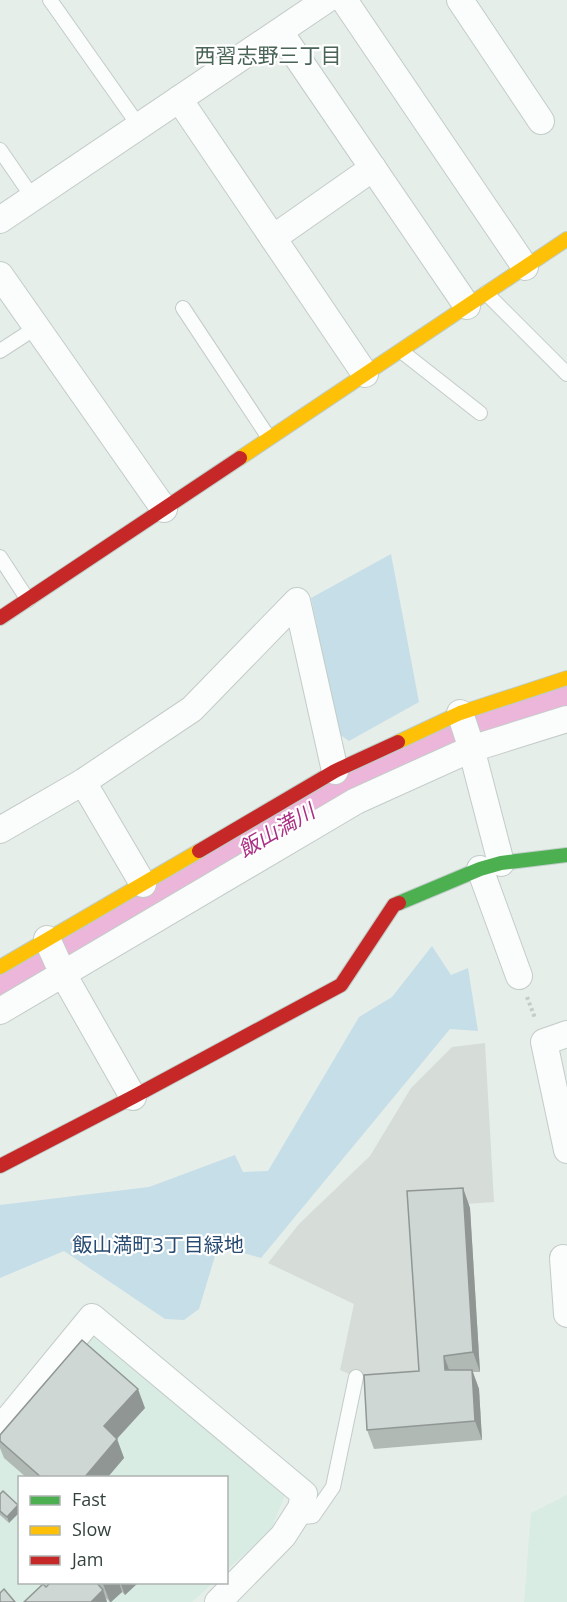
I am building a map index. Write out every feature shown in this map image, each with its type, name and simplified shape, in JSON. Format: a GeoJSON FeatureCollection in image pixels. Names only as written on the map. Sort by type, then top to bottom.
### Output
{"type":"FeatureCollection","features":[{"type":"Feature","properties":{"kind":"street"},"geometry":{"type":"LineString","coordinates":[[0,220],[330,0],[525,267]]}},
{"type":"Feature","properties":{"kind":"street"},"geometry":{"type":"LineString","coordinates":[[460,0],[541,121]]}},
{"type":"Feature","properties":{"kind":"street"},"geometry":{"type":"LineString","coordinates":[[280,32],[373,168],[477,299]]}},
{"type":"Feature","properties":{"kind":"street"},"geometry":{"type":"LineString","coordinates":[[179,99],[365,374]]}},
{"type":"Feature","properties":{"kind":"street"},"geometry":{"type":"LineString","coordinates":[[273,238],[373,168]]}},
{"type":"Feature","properties":{"kind":"street"},"geometry":{"type":"LineString","coordinates":[[0,618],[567,239]]}},
{"type":"Feature","properties":{"kind":"street"},"geometry":{"type":"LineString","coordinates":[[0,275],[164,509]]}},
{"type":"Feature","properties":{"kind":"street"},"geometry":{"type":"LineString","coordinates":[[0,830],[83,782],[192,709],[297,601],[335,771]]}},
{"type":"Feature","properties":{"kind":"street"},"geometry":{"type":"LineString","coordinates":[[0,1011],[356,801],[466,732],[567,678]]}},
{"type":"Feature","properties":{"kind":"street"},"geometry":{"type":"LineString","coordinates":[[0,967],[49,944],[143,884],[335,771],[466,732],[567,719]]}},
{"type":"Feature","properties":{"kind":"street"},"geometry":{"type":"LineString","coordinates":[[466,732],[491,866],[519,975]]}},
{"type":"Feature","properties":{"kind":"street"},"geometry":{"type":"LineString","coordinates":[[83,782],[143,884]]}},
{"type":"Feature","properties":{"kind":"street"},"geometry":{"type":"LineString","coordinates":[[0,1166],[341,985],[394,905],[491,866],[567,855]]}},
{"type":"Feature","properties":{"kind":"street"},"geometry":{"type":"LineString","coordinates":[[49,944],[63,974],[133,1097]]}},
{"type":"Feature","properties":{"kind":"street"},"geometry":{"type":"LineString","coordinates":[[550,1034],[567,1150]]}},
{"type":"Feature","properties":{"kind":"street"},"geometry":{"type":"LineString","coordinates":[[558,1258],[567,1314]]}},
{"type":"Feature","properties":{"kind":"street"},"geometry":{"type":"LineString","coordinates":[[0,1429],[92,1317],[304,1494],[301,1508],[283,1536],[218,1602]]}},
{"type":"Feature","properties":{"kind":"lane"},"geometry":{"type":"LineString","coordinates":[[50,0],[138,126]]}},
{"type":"Feature","properties":{"kind":"lane"},"geometry":{"type":"LineString","coordinates":[[0,150],[33,198]]}},
{"type":"Feature","properties":{"kind":"lane"},"geometry":{"type":"LineString","coordinates":[[477,299],[567,374]]}},
{"type":"Feature","properties":{"kind":"lane"},"geometry":{"type":"LineString","coordinates":[[183,308],[269,438]]}},
{"type":"Feature","properties":{"kind":"lane"},"geometry":{"type":"LineString","coordinates":[[0,351],[37,327]]}},
{"type":"Feature","properties":{"kind":"lane"},"geometry":{"type":"LineString","coordinates":[[401,350],[480,412]]}},
{"type":"Feature","properties":{"kind":"lane"},"geometry":{"type":"LineString","coordinates":[[0,557],[28,600]]}},
{"type":"Feature","properties":{"kind":"lane"},"geometry":{"type":"LineString","coordinates":[[294,1518],[314,1516],[333,1487],[356,1377]]}},
{"type":"Feature","properties":{"kind":"shaded area"},"geometry":{"type":"Polygon","coordinates":[[[485,1043],[494,1202],[409,1208],[420,1383],[372,1384],[340,1370],[354,1304],[268,1263],[299,1224],[370,1156],[411,1088],[452,1047],[485,1043]]]}},
{"type":"Feature","properties":{"kind":"shaded area"},"geometry":{"type":"Polygon","coordinates":[[[89,1333],[285,1495],[271,1530],[228,1569],[228,1476],[18,1476],[18,1584],[212,1584],[192,1602],[0,1602],[0,1442],[89,1333]]]}},
{"type":"Feature","properties":{"kind":"shaded area"},"geometry":{"type":"Polygon","coordinates":[[[567,1495],[567,1602],[524,1602],[531,1513],[567,1495]]]}},
{"type":"Feature","properties":{"kind":"green space"},"geometry":{"type":"Polygon","coordinates":[[[391,554],[419,702],[349,741],[339,734],[311,598],[391,554]]]}},
{"type":"Feature","properties":{"kind":"green space","name":"飯山満町3丁目緑地"},"geometry":{"type":"Polygon","coordinates":[[[432,946],[451,975],[468,968],[478,1031],[450,1029],[261,1258],[218,1246],[199,1309],[184,1320],[165,1319],[64,1251],[0,1278],[0,1205],[149,1187],[235,1155],[243,1172],[268,1171],[359,1017],[392,997],[432,946]]]}},
{"type":"Feature","properties":{"kind":"building"},"geometry":{"type":"Polygon","coordinates":[[[463,1188],[473,1352],[444,1356],[445,1370],[472,1370],[475,1421],[367,1430],[364,1375],[419,1371],[407,1191],[463,1188]]]}},
{"type":"Feature","properties":{"kind":"building"},"geometry":{"type":"Polygon","coordinates":[[[82,1340],[138,1389],[104,1426],[117,1439],[86,1476],[40,1476],[0,1441],[0,1435],[82,1340]]]}},
{"type":"Feature","properties":{"kind":"building"},"geometry":{"type":"Polygon","coordinates":[[[3,1491],[18,1505],[7,1517],[0,1511],[0,1494],[3,1491]]]}},
{"type":"Feature","properties":{"kind":"building"},"geometry":{"type":"Polygon","coordinates":[[[43,1584],[46,1587],[49,1584],[98,1584],[103,1590],[91,1602],[24,1602],[43,1584]]]}},
{"type":"Feature","properties":{"kind":"building"},"geometry":{"type":"Polygon","coordinates":[[[4,1589],[15,1602],[0,1602],[0,1593],[4,1589]]]}},
{"type":"Feature","properties":{"kind":"waterway","name":"飯山満川"},"geometry":{"type":"LineString","coordinates":[[0,991],[349,787],[466,732],[567,702]]}},
{"type":"Feature","properties":{"kind":"traffic: fast"},"geometry":{"type":"LineString","coordinates":[[399,903],[480,869],[501,863],[567,855]]}},
{"type":"Feature","properties":{"kind":"traffic: slow"},"geometry":{"type":"LineString","coordinates":[[240,458],[567,239]]}},
{"type":"Feature","properties":{"kind":"traffic: slow"},"geometry":{"type":"LineString","coordinates":[[398,742],[460,713],[567,678]]}},
{"type":"Feature","properties":{"kind":"traffic: slow"},"geometry":{"type":"LineString","coordinates":[[0,967],[199,851]]}},
{"type":"Feature","properties":{"kind":"traffic: jam"},"geometry":{"type":"LineString","coordinates":[[0,618],[240,458]]}},
{"type":"Feature","properties":{"kind":"traffic: jam"},"geometry":{"type":"LineString","coordinates":[[199,851],[335,771],[398,742]]}},
{"type":"Feature","properties":{"kind":"traffic: jam"},"geometry":{"type":"LineString","coordinates":[[0,1166],[341,985],[394,905],[399,903]]}},
{"type":"Feature","properties":{"kind":"district","name":"西習志野三丁目"},"geometry":{"type":"Point","coordinates":[268,55]}}]}
